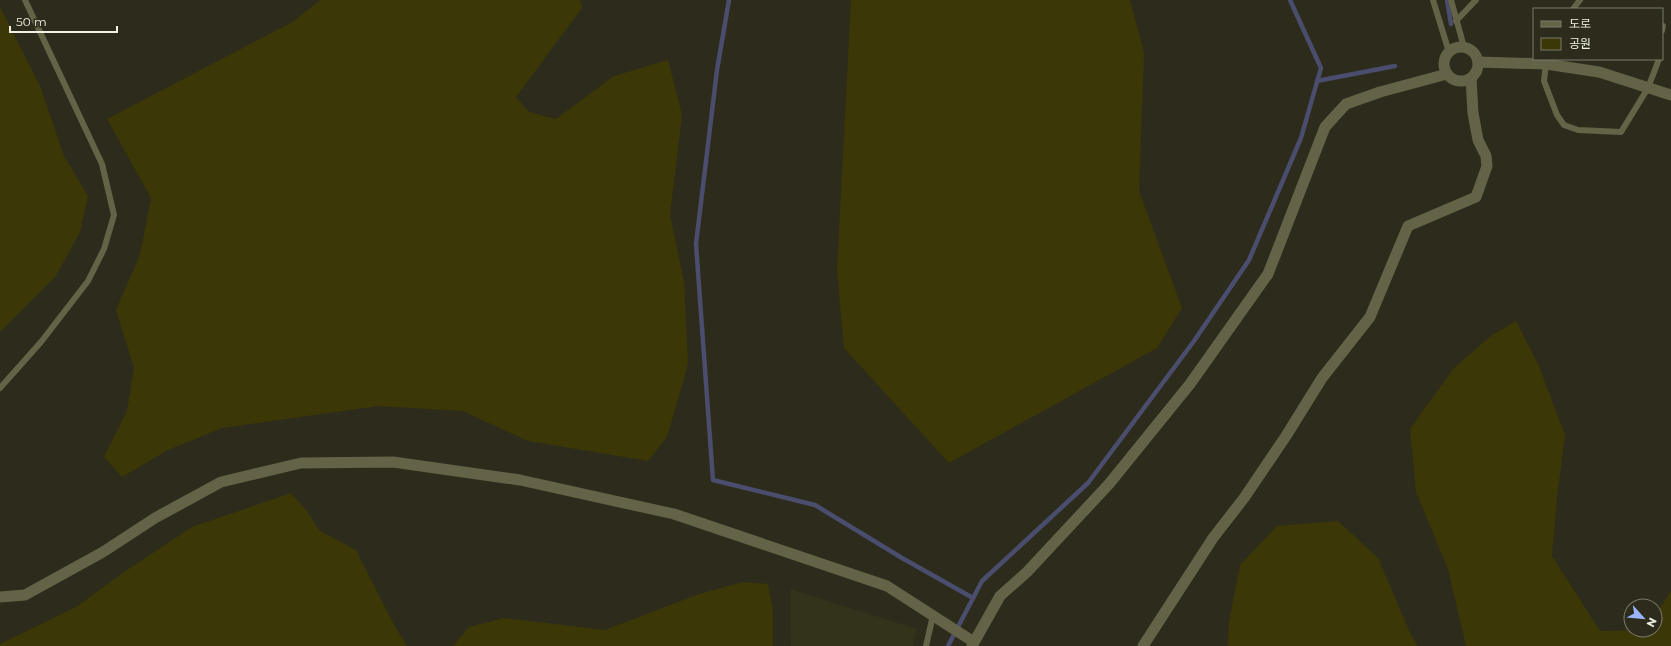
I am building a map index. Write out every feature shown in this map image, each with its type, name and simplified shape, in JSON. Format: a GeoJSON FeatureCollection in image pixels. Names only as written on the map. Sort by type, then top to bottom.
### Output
{"type":"FeatureCollection","features":[{"type":"Feature","properties":{"kind":"street"},"geometry":{"type":"LineString","coordinates":[[1459,47],[1464,47],[1474,52],[1478,62],[1475,74],[1471,78],[1464,81],[1458,81],[1451,78],[1447,74],[1444,62],[1448,52],[1459,47]]}},
{"type":"Feature","properties":{"kind":"street"},"geometry":{"type":"LineString","coordinates":[[1478,62],[1546,62],[1599,72],[1671,95]]}},
{"type":"Feature","properties":{"kind":"street"},"geometry":{"type":"LineString","coordinates":[[0,597],[25,595],[104,552],[155,518],[221,482],[301,463],[393,462],[520,480],[674,514],[887,586],[971,642],[1000,596],[1027,572],[1109,484],[1190,384],[1268,274],[1300,196],[1325,127],[1346,104],[1380,92],[1447,74]]}},
{"type":"Feature","properties":{"kind":"street"},"geometry":{"type":"LineString","coordinates":[[1143,646],[1213,538],[1244,498],[1286,436],[1322,378],[1370,317],[1408,226],[1476,198],[1487,166],[1486,156],[1478,140],[1473,113],[1471,78]]}},
{"type":"Feature","properties":{"kind":"lane"},"geometry":{"type":"LineString","coordinates":[[0,388],[41,342],[88,282],[104,249],[114,216],[102,164],[26,0]]}},
{"type":"Feature","properties":{"kind":"lane"},"geometry":{"type":"LineString","coordinates":[[1433,0],[1448,52]]}},
{"type":"Feature","properties":{"kind":"lane"},"geometry":{"type":"LineString","coordinates":[[1452,0],[1456,21],[1464,47]]}},
{"type":"Feature","properties":{"kind":"lane"},"geometry":{"type":"LineString","coordinates":[[1456,21],[1476,0]]}},
{"type":"Feature","properties":{"kind":"lane"},"geometry":{"type":"LineString","coordinates":[[1574,8],[1580,0]]}},
{"type":"Feature","properties":{"kind":"lane"},"geometry":{"type":"LineString","coordinates":[[1546,62],[1544,81],[1557,115],[1564,125],[1578,130],[1621,132],[1648,88],[1659,60]]}},
{"type":"Feature","properties":{"kind":"lane"},"geometry":{"type":"LineString","coordinates":[[926,646],[937,618]]}},
{"type":"Feature","properties":{"kind":"shaded area"},"geometry":{"type":"Polygon","coordinates":[[[790,589],[917,629],[913,646],[791,646],[790,589]]]}},
{"type":"Feature","properties":{"kind":"green space"},"geometry":{"type":"Polygon","coordinates":[[[320,0],[580,0],[582,8],[516,97],[529,112],[556,119],[614,76],[668,60],[682,115],[670,215],[684,282],[688,364],[667,437],[648,461],[528,441],[463,411],[378,406],[222,428],[168,450],[122,477],[104,457],[127,411],[134,368],[116,310],[140,255],[151,198],[107,119],[294,21],[320,0]]]}},
{"type":"Feature","properties":{"kind":"green space"},"geometry":{"type":"Polygon","coordinates":[[[851,0],[1130,0],[1144,53],[1139,191],[1182,308],[1157,348],[949,463],[844,348],[837,270],[851,0]]]}},
{"type":"Feature","properties":{"kind":"green space"},"geometry":{"type":"Polygon","coordinates":[[[0,7],[40,86],[64,156],[88,196],[80,232],[56,276],[0,332],[0,7]]]}},
{"type":"Feature","properties":{"kind":"green space"},"geometry":{"type":"Polygon","coordinates":[[[1516,321],[1538,364],[1565,435],[1557,498],[1552,556],[1600,631],[1623,631],[1623,638],[1663,638],[1663,604],[1671,591],[1671,646],[1466,646],[1448,569],[1416,492],[1410,429],[1454,368],[1492,335],[1516,321]]]}},
{"type":"Feature","properties":{"kind":"green space"},"geometry":{"type":"Polygon","coordinates":[[[291,493],[306,510],[320,531],[356,550],[394,625],[407,646],[0,646],[0,644],[76,607],[127,570],[192,527],[291,493]]]}},
{"type":"Feature","properties":{"kind":"green space"},"geometry":{"type":"Polygon","coordinates":[[[1338,521],[1378,558],[1411,635],[1418,646],[1228,646],[1229,622],[1240,565],[1277,526],[1338,521]]]}},
{"type":"Feature","properties":{"kind":"green space"},"geometry":{"type":"Polygon","coordinates":[[[743,582],[768,584],[773,612],[773,646],[453,646],[469,627],[504,618],[605,630],[699,594],[743,582]]]}},
{"type":"Feature","properties":{"kind":"waterway"},"geometry":{"type":"LineString","coordinates":[[729,0],[717,70],[696,244],[713,480],[815,505],[902,558],[973,598]]}},
{"type":"Feature","properties":{"kind":"waterway"},"geometry":{"type":"LineString","coordinates":[[948,646],[982,581],[1088,483],[1194,341],[1249,260],[1301,138],[1321,68],[1290,0]]}},
{"type":"Feature","properties":{"kind":"waterway"},"geometry":{"type":"LineString","coordinates":[[1447,0],[1451,24]]}},
{"type":"Feature","properties":{"kind":"waterway"},"geometry":{"type":"LineString","coordinates":[[1317,81],[1395,66]]}}]}
